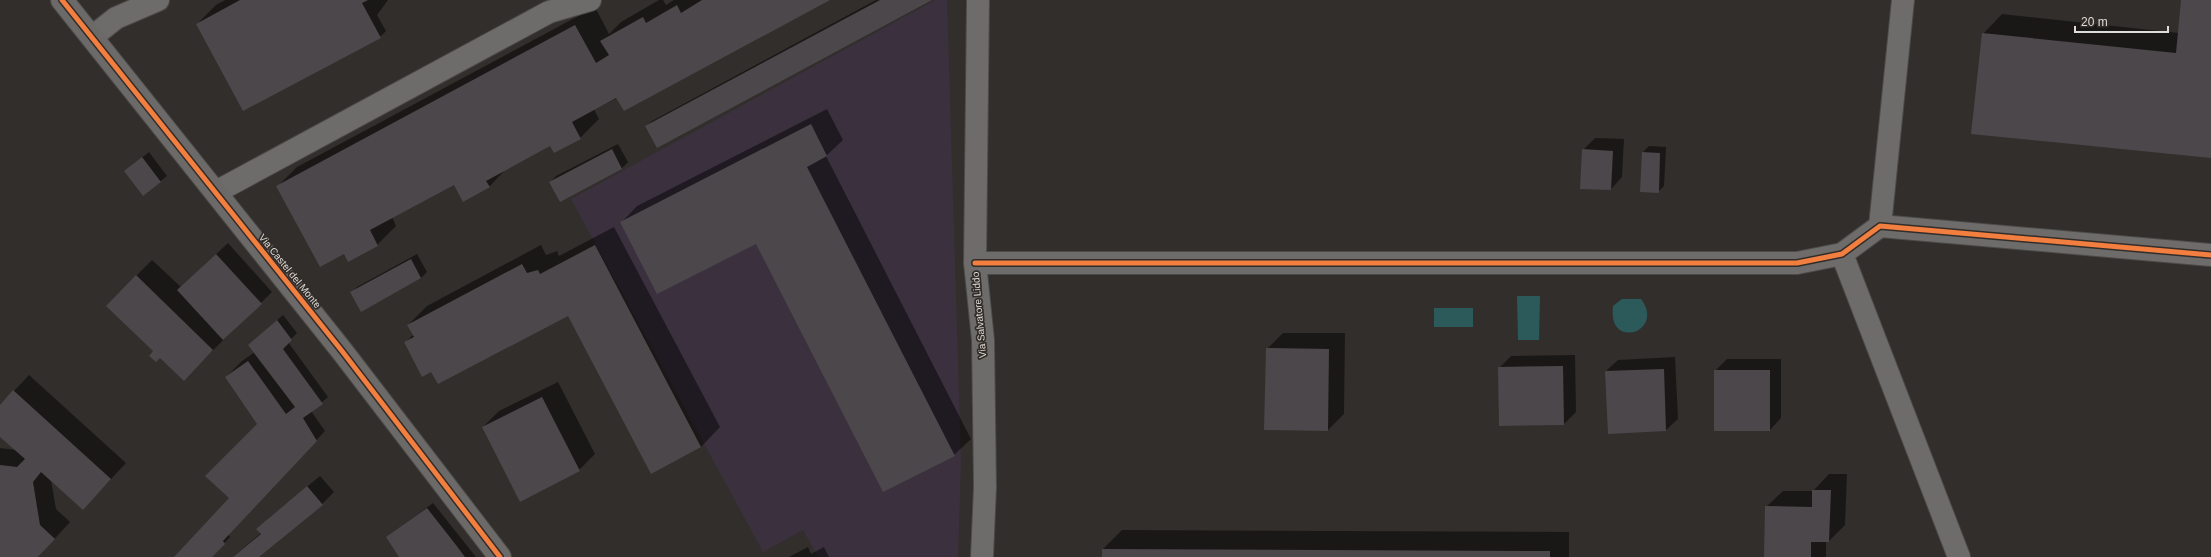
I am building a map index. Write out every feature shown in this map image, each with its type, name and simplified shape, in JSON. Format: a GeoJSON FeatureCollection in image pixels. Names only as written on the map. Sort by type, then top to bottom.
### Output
{"type":"FeatureCollection","features":[{"type":"Feature","properties":{"kind":"main road","name":"Via Castel del Monte"},"geometry":{"type":"LineString","coordinates":[[62,0],[342,351],[500,557]]}},
{"type":"Feature","properties":{"kind":"street"},"geometry":{"type":"LineString","coordinates":[[92,37],[116,18],[158,0]]}},
{"type":"Feature","properties":{"kind":"street"},"geometry":{"type":"LineString","coordinates":[[216,192],[549,12],[590,0]]}},
{"type":"Feature","properties":{"kind":"street","name":"Via Salvatore Liddo"},"geometry":{"type":"LineString","coordinates":[[978,0],[975,263],[983,340],[985,487],[982,557]]}},
{"type":"Feature","properties":{"kind":"street"},"geometry":{"type":"LineString","coordinates":[[1880,226],[1903,0]]}},
{"type":"Feature","properties":{"kind":"street"},"geometry":{"type":"LineString","coordinates":[[975,263],[1798,263],[1842,254],[1880,226],[2211,255]]}},
{"type":"Feature","properties":{"kind":"street"},"geometry":{"type":"LineString","coordinates":[[1842,254],[1959,557]]}},
{"type":"Feature","properties":{"kind":"shaded area"},"geometry":{"type":"Polygon","coordinates":[[[935,0],[947,0],[961,462],[958,557],[818,557],[803,530],[763,552],[571,199],[935,0]]]}},
{"type":"Feature","properties":{"kind":"water"},"geometry":{"type":"Polygon","coordinates":[[[1517,296],[1540,296],[1539,340],[1518,340],[1517,296]]]}},
{"type":"Feature","properties":{"kind":"water"},"geometry":{"type":"Polygon","coordinates":[[[1622,299],[1641,299],[1647,311],[1646,320],[1642,328],[1634,332],[1626,332],[1618,329],[1614,320],[1613,306],[1622,299]]]}},
{"type":"Feature","properties":{"kind":"water"},"geometry":{"type":"Polygon","coordinates":[[[1434,308],[1473,308],[1473,327],[1434,327],[1434,308]]]}},
{"type":"Feature","properties":{"kind":"building"},"geometry":{"type":"Polygon","coordinates":[[[240,0],[368,0],[362,3],[381,38],[243,111],[196,24],[240,0]]]}},
{"type":"Feature","properties":{"kind":"building"},"geometry":{"type":"Polygon","coordinates":[[[702,0],[830,0],[624,111],[616,98],[572,122],[581,139],[554,153],[550,146],[486,181],[490,187],[463,202],[454,185],[370,230],[378,246],[348,262],[344,254],[320,267],[276,186],[575,25],[596,63],[609,55],[600,41],[643,17],[646,23],[677,5],[681,13],[702,0]]]}},
{"type":"Feature","properties":{"kind":"building"},"geometry":{"type":"Polygon","coordinates":[[[880,0],[932,0],[657,148],[645,126],[880,0]]]}},
{"type":"Feature","properties":{"kind":"building"},"geometry":{"type":"Polygon","coordinates":[[[2181,0],[2211,0],[2211,158],[1971,134],[1982,33],[2176,53],[2181,0]]]}},
{"type":"Feature","properties":{"kind":"building"},"geometry":{"type":"Polygon","coordinates":[[[811,124],[827,156],[807,167],[955,456],[883,492],[756,244],[657,294],[620,222],[811,124]]]}},
{"type":"Feature","properties":{"kind":"building"},"geometry":{"type":"Polygon","coordinates":[[[612,149],[622,169],[560,202],[549,182],[612,149]]]}},
{"type":"Feature","properties":{"kind":"building"},"geometry":{"type":"Polygon","coordinates":[[[1582,149],[1613,151],[1611,190],[1580,189],[1582,149]]]}},
{"type":"Feature","properties":{"kind":"building"},"geometry":{"type":"Polygon","coordinates":[[[1642,152],[1660,153],[1659,193],[1640,192],[1642,152]]]}},
{"type":"Feature","properties":{"kind":"building"},"geometry":{"type":"Polygon","coordinates":[[[142,157],[161,182],[143,196],[124,171],[142,157]]]}},
{"type":"Feature","properties":{"kind":"building"},"geometry":{"type":"Polygon","coordinates":[[[595,245],[701,447],[651,474],[568,316],[438,384],[431,372],[422,377],[404,342],[414,337],[407,325],[522,264],[527,273],[538,270],[540,274],[595,245]]]}},
{"type":"Feature","properties":{"kind":"building"},"geometry":{"type":"Polygon","coordinates":[[[216,254],[262,304],[223,340],[177,290],[216,254]]]}},
{"type":"Feature","properties":{"kind":"building"},"geometry":{"type":"Polygon","coordinates":[[[411,259],[421,278],[361,312],[350,292],[411,259]]]}},
{"type":"Feature","properties":{"kind":"building"},"geometry":{"type":"Polygon","coordinates":[[[136,275],[213,350],[184,381],[160,358],[156,362],[149,356],[153,351],[106,306],[136,275]]]}},
{"type":"Feature","properties":{"kind":"building"},"geometry":{"type":"Polygon","coordinates":[[[277,320],[292,340],[283,349],[323,404],[303,418],[317,441],[223,541],[225,544],[212,557],[174,557],[229,498],[205,476],[257,424],[225,377],[248,361],[286,414],[295,407],[248,345],[277,320]]]}},
{"type":"Feature","properties":{"kind":"building"},"geometry":{"type":"Polygon","coordinates":[[[1266,348],[1329,349],[1328,431],[1264,430],[1266,348]]]}},
{"type":"Feature","properties":{"kind":"building"},"geometry":{"type":"Polygon","coordinates":[[[1563,366],[1564,425],[1499,426],[1498,367],[1563,366]]]}},
{"type":"Feature","properties":{"kind":"building"},"geometry":{"type":"Polygon","coordinates":[[[1664,369],[1666,431],[1608,434],[1605,371],[1664,369]]]}},
{"type":"Feature","properties":{"kind":"building"},"geometry":{"type":"Polygon","coordinates":[[[1714,370],[1770,370],[1770,431],[1714,431],[1714,370]]]}},
{"type":"Feature","properties":{"kind":"building"},"geometry":{"type":"Polygon","coordinates":[[[13,390],[111,479],[83,510],[41,472],[33,482],[40,525],[55,539],[38,557],[0,557],[0,465],[17,467],[25,459],[0,437],[0,405],[13,390]]]}},
{"type":"Feature","properties":{"kind":"building"},"geometry":{"type":"Polygon","coordinates":[[[542,397],[580,471],[520,502],[482,427],[542,397]]]}},
{"type":"Feature","properties":{"kind":"building"},"geometry":{"type":"Polygon","coordinates":[[[307,486],[323,505],[259,557],[233,557],[261,534],[256,529],[307,486]]]}},
{"type":"Feature","properties":{"kind":"building"},"geometry":{"type":"Polygon","coordinates":[[[1812,490],[1831,490],[1829,542],[1811,542],[1811,557],[1764,557],[1765,506],[1812,507],[1812,490]]]}},
{"type":"Feature","properties":{"kind":"building"},"geometry":{"type":"Polygon","coordinates":[[[427,508],[465,557],[399,557],[386,537],[427,508]]]}},
{"type":"Feature","properties":{"kind":"building"},"geometry":{"type":"Polygon","coordinates":[[[1102,549],[1550,551],[1550,557],[1102,557],[1102,549]]]}},
{"type":"Feature","properties":{"kind":"cycle path"},"geometry":{"type":"LineString","coordinates":[[62,0],[342,351],[500,557]]}},
{"type":"Feature","properties":{"kind":"cycle path"},"geometry":{"type":"LineString","coordinates":[[975,263],[1797,263],[1842,254],[1880,226],[2211,255]]}}]}
